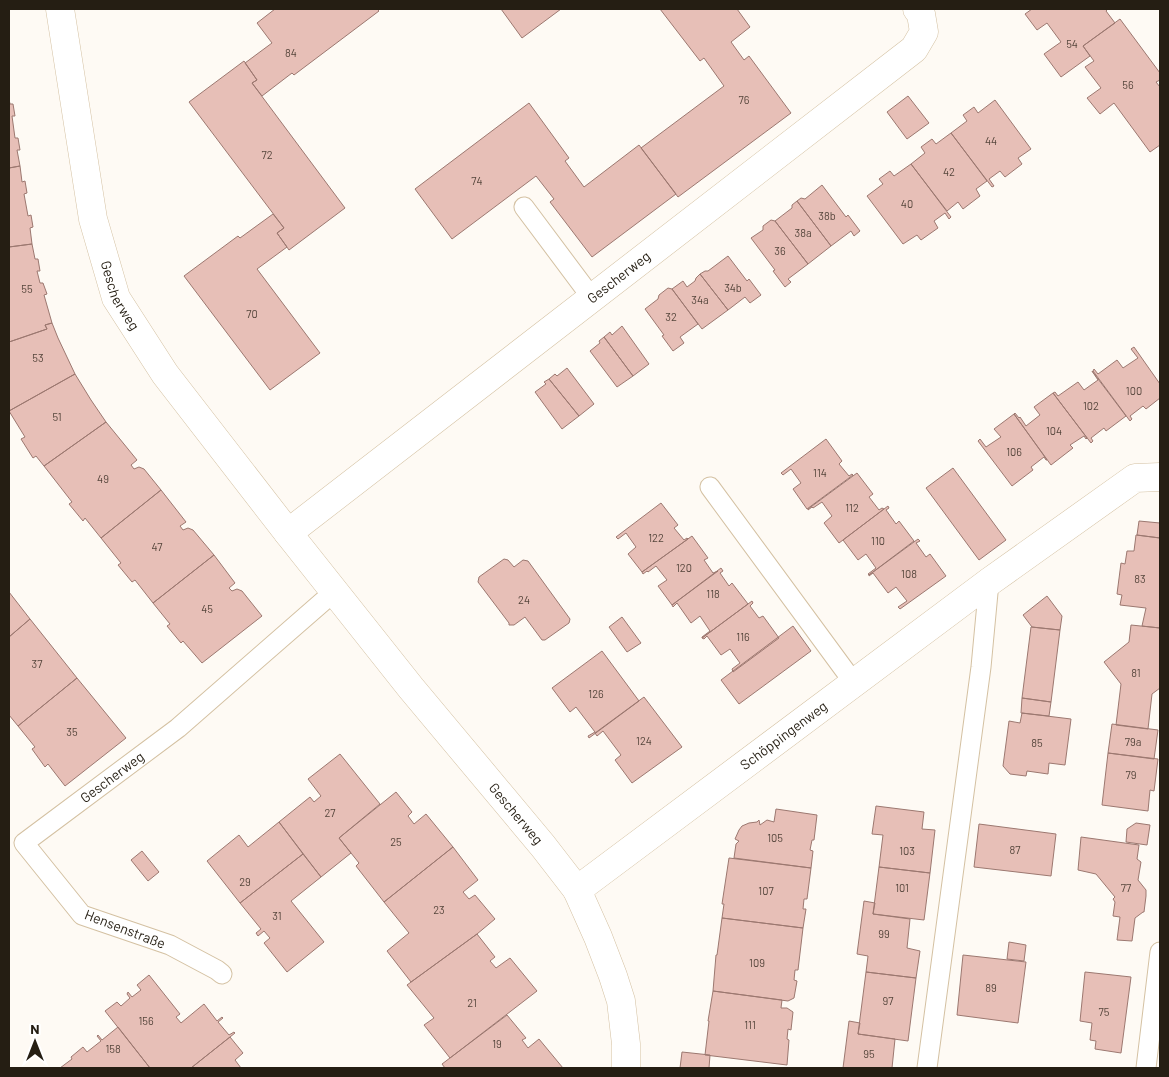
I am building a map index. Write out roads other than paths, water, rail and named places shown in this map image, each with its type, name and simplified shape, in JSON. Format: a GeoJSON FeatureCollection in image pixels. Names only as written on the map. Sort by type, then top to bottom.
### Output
{"type":"FeatureCollection","features":[{"type":"Feature","properties":{"kind":"street","name":"Gescherweg"},"geometry":{"type":"LineString","coordinates":[[60,9],[93,219],[116,298],[165,374],[288,533],[411,688],[544,846],[577,890],[598,936],[620,1001],[626,1044],[626,1068]]}},
{"type":"Feature","properties":{"kind":"street","name":"Gescherweg"},"geometry":{"type":"LineString","coordinates":[[288,533],[914,48],[924,32],[921,14],[916,9]]}},
{"type":"Feature","properties":{"kind":"street","name":"Schöppingenweg"},"geometry":{"type":"LineString","coordinates":[[577,890],[989,582],[1135,478],[1160,477]]}},
{"type":"Feature","properties":{"kind":"lane"},"geometry":{"type":"LineString","coordinates":[[524,207],[592,298]]}},
{"type":"Feature","properties":{"kind":"lane"},"geometry":{"type":"LineString","coordinates":[[710,487],[854,683]]}},
{"type":"Feature","properties":{"kind":"lane"},"geometry":{"type":"LineString","coordinates":[[927,1068],[981,667],[989,582]]}},
{"type":"Feature","properties":{"kind":"lane","name":"Gescherweg"},"geometry":{"type":"LineString","coordinates":[[24,843],[178,728],[335,592]]}},
{"type":"Feature","properties":{"kind":"lane","name":"Hensenstraße"},"geometry":{"type":"LineString","coordinates":[[24,843],[82,915],[170,945],[222,974]]}},
{"type":"Feature","properties":{"kind":"lane"},"geometry":{"type":"LineString","coordinates":[[1146,1068],[1160,952]]}}]}
